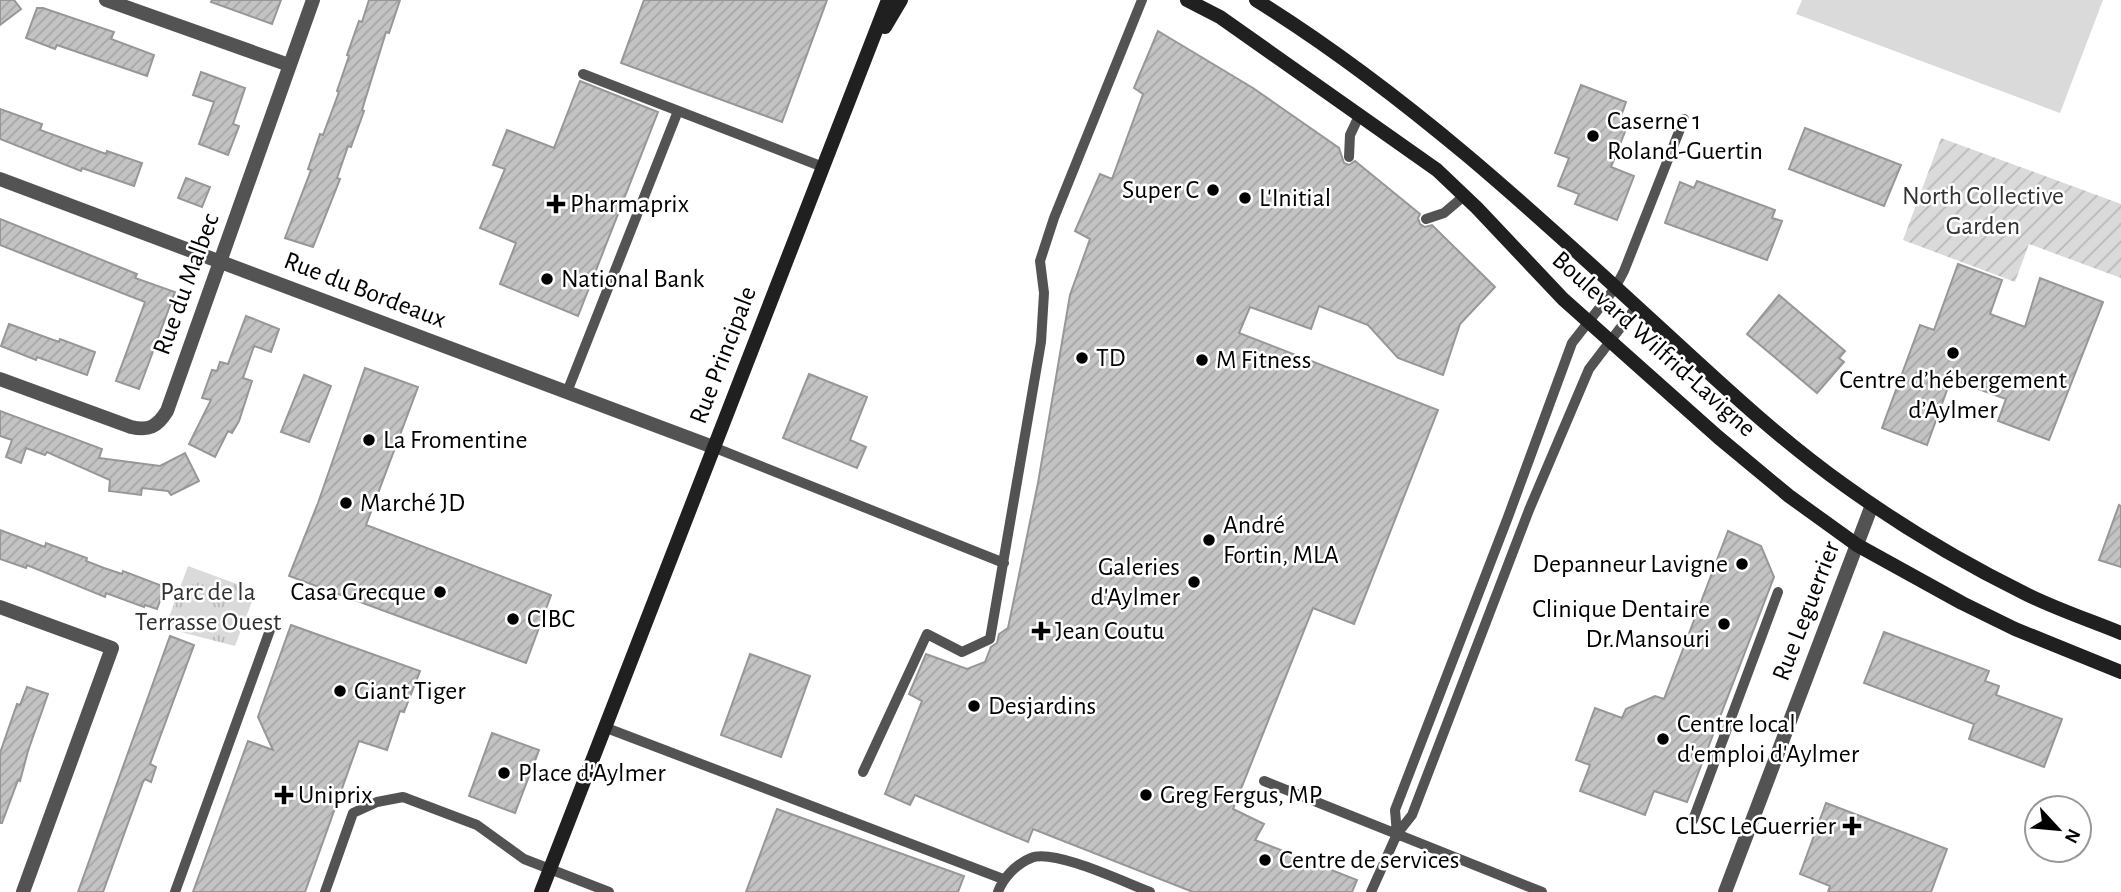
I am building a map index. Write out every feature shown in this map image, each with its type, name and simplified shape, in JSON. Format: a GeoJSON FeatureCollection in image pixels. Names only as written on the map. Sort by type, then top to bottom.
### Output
{"type":"FeatureCollection","features":[{"type":"Feature","properties":{"kind":"main road","name":"Rue Principale"},"geometry":{"type":"LineString","coordinates":[[541,892],[888,0]]}},
{"type":"Feature","properties":{"kind":"main road"},"geometry":{"type":"LineString","coordinates":[[864,61],[901,0]]}},
{"type":"Feature","properties":{"kind":"main road","name":"Boulevard Wilfrid-Lavigne"},"geometry":{"type":"LineString","coordinates":[[1187,0],[1220,17],[1437,170],[1563,299],[1755,470],[1857,545],[2015,629],[2121,672]]}},
{"type":"Feature","properties":{"kind":"main road","name":"Boulevard Wilfrid-Lavigne"},"geometry":{"type":"LineString","coordinates":[[1255,0],[1348,60],[1459,146],[1783,438],[1872,505],[1961,560],[2018,590],[2121,633]]}},
{"type":"Feature","properties":{"kind":"street"},"geometry":{"type":"LineString","coordinates":[[106,0],[289,65]]}},
{"type":"Feature","properties":{"kind":"street","name":"Rue du Malbec"},"geometry":{"type":"LineString","coordinates":[[0,379],[131,427],[143,430],[160,422],[167,411],[313,0]]}},
{"type":"Feature","properties":{"kind":"street","name":"Rue du Bordeaux"},"geometry":{"type":"LineString","coordinates":[[0,179],[713,447]]}},
{"type":"Feature","properties":{"kind":"street","name":"Rue Leguerrier"},"geometry":{"type":"LineString","coordinates":[[1725,892],[1872,505]]}},
{"type":"Feature","properties":{"kind":"street"},"geometry":{"type":"LineString","coordinates":[[0,607],[112,648],[23,892]]}},
{"type":"Feature","properties":{"kind":"lane"},"geometry":{"type":"LineString","coordinates":[[863,772],[927,634],[962,652],[990,639],[1041,342],[1044,293],[1040,261],[1054,218],[1142,0]]}},
{"type":"Feature","properties":{"kind":"lane"},"geometry":{"type":"LineString","coordinates":[[583,74],[822,167]]}},
{"type":"Feature","properties":{"kind":"lane"},"geometry":{"type":"LineString","coordinates":[[567,392],[678,111]]}},
{"type":"Feature","properties":{"kind":"lane"},"geometry":{"type":"LineString","coordinates":[[1349,157],[1350,135],[1360,114]]}},
{"type":"Feature","properties":{"kind":"lane"},"geometry":{"type":"LineString","coordinates":[[1397,834],[1395,810],[1572,343],[1615,288],[1684,119]]}},
{"type":"Feature","properties":{"kind":"lane"},"geometry":{"type":"LineString","coordinates":[[1426,219],[1444,213],[1464,196]]}},
{"type":"Feature","properties":{"kind":"lane"},"geometry":{"type":"LineString","coordinates":[[1371,892],[1397,834],[1412,815],[1529,510],[1589,369],[1637,306]]}},
{"type":"Feature","properties":{"kind":"lane"},"geometry":{"type":"LineString","coordinates":[[713,447],[1004,564]]}},
{"type":"Feature","properties":{"kind":"lane"},"geometry":{"type":"LineString","coordinates":[[1693,820],[1778,592]]}},
{"type":"Feature","properties":{"kind":"lane"},"geometry":{"type":"LineString","coordinates":[[175,892],[270,630]]}},
{"type":"Feature","properties":{"kind":"lane"},"geometry":{"type":"LineString","coordinates":[[604,727],[1003,879]]}},
{"type":"Feature","properties":{"kind":"lane"},"geometry":{"type":"LineString","coordinates":[[1264,781],[1542,892]]}},
{"type":"Feature","properties":{"kind":"lane"},"geometry":{"type":"LineString","coordinates":[[325,892],[353,813],[377,802],[403,797],[477,825],[524,859],[609,892]]}},
{"type":"Feature","properties":{"kind":"lane"},"geometry":{"type":"LineString","coordinates":[[998,892],[1003,879],[1032,857],[1059,857],[1150,892]]}},
{"type":"Feature","properties":{"kind":"green space"},"geometry":{"type":"Polygon","coordinates":[[[1802,0],[2103,0],[2060,113],[1796,14],[1802,0]]]}},
{"type":"Feature","properties":{"kind":"green space","name":"North Collective Garden"},"geometry":{"type":"Polygon","coordinates":[[[1941,138],[2121,204],[2121,278],[2029,244],[2015,282],[1903,240],[1941,138]]]}},
{"type":"Feature","properties":{"kind":"green space","name":"Parc de la Terrasse Ouest"},"geometry":{"type":"Polygon","coordinates":[[[188,566],[256,591],[235,646],[165,628],[188,566]]]}},
{"type":"Feature","properties":{"kind":"building"},"geometry":{"type":"Polygon","coordinates":[[[0,0],[14,0],[21,9],[0,25],[0,0]]]}},
{"type":"Feature","properties":{"kind":"building"},"geometry":{"type":"Polygon","coordinates":[[[281,0],[272,24],[211,2],[281,0]]]}},
{"type":"Feature","properties":{"kind":"building"},"geometry":{"type":"Polygon","coordinates":[[[369,0],[400,0],[389,33],[386,32],[362,110],[364,111],[351,147],[348,146],[337,178],[340,179],[313,247],[285,238],[311,170],[308,169],[320,134],[323,135],[339,92],[337,91],[349,56],[347,55],[359,21],[362,22],[369,0]]]}},
{"type":"Feature","properties":{"kind":"building"},"geometry":{"type":"Polygon","coordinates":[[[644,0],[827,0],[782,122],[621,63],[644,0]]]}},
{"type":"Feature","properties":{"kind":"building"},"geometry":{"type":"Polygon","coordinates":[[[37,8],[114,32],[111,39],[154,55],[147,76],[57,45],[55,49],[26,38],[37,8]]]}},
{"type":"Feature","properties":{"kind":"building","name":"Galeries d'Aylmer"},"geometry":{"type":"Polygon","coordinates":[[[1158,31],[1253,88],[1339,148],[1344,163],[1349,165],[1355,161],[1420,214],[1420,224],[1425,227],[1432,225],[1495,287],[1460,324],[1443,375],[1398,358],[1368,325],[1319,306],[1311,329],[1250,307],[1239,333],[1438,410],[1354,624],[1313,608],[1233,809],[1264,824],[1255,840],[1357,880],[1352,892],[1193,892],[1033,829],[1028,842],[915,795],[910,805],[885,794],[922,701],[909,694],[926,654],[967,669],[985,662],[991,647],[997,643],[999,634],[1008,628],[1038,483],[1070,295],[1090,239],[1075,231],[1100,174],[1112,179],[1143,94],[1134,88],[1158,31]]]}},
{"type":"Feature","properties":{"kind":"building"},"geometry":{"type":"Polygon","coordinates":[[[201,72],[245,88],[233,124],[239,126],[228,155],[199,144],[214,102],[193,95],[201,72]]]}},
{"type":"Feature","properties":{"kind":"building"},"geometry":{"type":"Polygon","coordinates":[[[580,81],[658,112],[578,316],[500,284],[516,243],[480,228],[505,169],[493,165],[507,130],[554,148],[580,81]]]}},
{"type":"Feature","properties":{"kind":"building","name":"Caserne 1 Roland-Guertin"},"geometry":{"type":"Polygon","coordinates":[[[1581,85],[1626,102],[1621,116],[1630,119],[1611,167],[1634,176],[1617,220],[1575,204],[1579,194],[1558,186],[1569,158],[1555,153],[1581,85]]]}},
{"type":"Feature","properties":{"kind":"building"},"geometry":{"type":"Polygon","coordinates":[[[0,109],[42,124],[40,130],[106,154],[107,151],[142,163],[134,186],[82,168],[81,171],[0,139],[0,109]]]}},
{"type":"Feature","properties":{"kind":"building"},"geometry":{"type":"Polygon","coordinates":[[[1805,128],[1901,165],[1884,206],[1789,169],[1805,128]]]}},
{"type":"Feature","properties":{"kind":"building"},"geometry":{"type":"Polygon","coordinates":[[[186,178],[210,187],[202,207],[178,198],[186,178]]]}},
{"type":"Feature","properties":{"kind":"building"},"geometry":{"type":"Polygon","coordinates":[[[1697,181],[1775,210],[1772,218],[1782,221],[1767,260],[1665,223],[1680,182],[1694,188],[1697,181]]]}},
{"type":"Feature","properties":{"kind":"building"},"geometry":{"type":"Polygon","coordinates":[[[0,219],[137,274],[135,278],[175,292],[139,389],[116,381],[145,302],[0,245],[0,219]]]}},
{"type":"Feature","properties":{"kind":"building","name":"Centre d’hébergement d’Aylmer"},"geometry":{"type":"Polygon","coordinates":[[[1958,264],[2002,280],[1990,314],[2025,327],[2040,278],[2103,302],[2049,440],[1998,421],[2006,399],[1951,379],[1927,445],[1882,428],[1920,325],[1934,330],[1958,264]]]}},
{"type":"Feature","properties":{"kind":"building"},"geometry":{"type":"Polygon","coordinates":[[[1779,295],[1845,351],[1839,358],[1844,362],[1817,393],[1747,334],[1779,295]]]}},
{"type":"Feature","properties":{"kind":"building"},"geometry":{"type":"Polygon","coordinates":[[[246,316],[279,329],[271,352],[254,346],[243,378],[252,381],[239,421],[232,433],[228,431],[215,457],[189,444],[211,400],[202,398],[212,370],[217,371],[220,362],[228,364],[246,316]]]}},
{"type":"Feature","properties":{"kind":"building"},"geometry":{"type":"Polygon","coordinates":[[[9,324],[95,352],[87,375],[1,346],[9,324]]]}},
{"type":"Feature","properties":{"kind":"building"},"geometry":{"type":"Polygon","coordinates":[[[365,368],[418,387],[366,525],[551,595],[526,663],[289,576],[318,503],[365,368]]]}},
{"type":"Feature","properties":{"kind":"building"},"geometry":{"type":"Polygon","coordinates":[[[809,374],[867,397],[850,440],[866,447],[857,468],[783,438],[809,374]]]}},
{"type":"Feature","properties":{"kind":"building"},"geometry":{"type":"Polygon","coordinates":[[[304,375],[331,386],[309,442],[281,432],[304,375]]]}},
{"type":"Feature","properties":{"kind":"building"},"geometry":{"type":"Polygon","coordinates":[[[0,411],[102,449],[99,458],[160,466],[185,453],[199,481],[171,495],[168,491],[142,488],[141,495],[109,491],[110,480],[47,452],[45,455],[26,448],[21,463],[6,457],[12,440],[0,436],[0,411]]]}},
{"type":"Feature","properties":{"kind":"building"},"geometry":{"type":"Polygon","coordinates":[[[2119,505],[2121,506],[2121,567],[2099,560],[2119,505]]]}},
{"type":"Feature","properties":{"kind":"building"},"geometry":{"type":"Polygon","coordinates":[[[0,530],[45,547],[46,543],[87,558],[86,561],[104,568],[122,574],[123,571],[165,587],[157,609],[106,593],[105,597],[27,565],[26,568],[0,559],[0,530]]]}},
{"type":"Feature","properties":{"kind":"building"},"geometry":{"type":"Polygon","coordinates":[[[1728,531],[1761,546],[1774,577],[1687,802],[1654,791],[1645,815],[1580,791],[1590,765],[1576,760],[1595,708],[1622,718],[1626,709],[1655,696],[1664,699],[1728,531]]]}},
{"type":"Feature","properties":{"kind":"building"},"geometry":{"type":"Polygon","coordinates":[[[291,625],[420,671],[404,712],[400,711],[387,750],[359,741],[305,892],[193,892],[248,741],[273,750],[258,717],[291,625]]]}},
{"type":"Feature","properties":{"kind":"building"},"geometry":{"type":"Polygon","coordinates":[[[1884,632],[1989,671],[1985,681],[1999,686],[1996,695],[2062,719],[2044,767],[1969,739],[1974,724],[1864,683],[1884,632]]]}},
{"type":"Feature","properties":{"kind":"building"},"geometry":{"type":"Polygon","coordinates":[[[170,636],[194,645],[150,764],[156,767],[151,782],[145,779],[143,782],[103,892],[78,892],[170,636]]]}},
{"type":"Feature","properties":{"kind":"building"},"geometry":{"type":"Polygon","coordinates":[[[750,654],[810,676],[781,757],[721,735],[750,654]]]}},
{"type":"Feature","properties":{"kind":"building"},"geometry":{"type":"Polygon","coordinates":[[[27,687],[48,694],[20,781],[18,780],[0,823],[0,753],[17,704],[20,705],[27,687]]]}},
{"type":"Feature","properties":{"kind":"building","name":"Place d'Aylmer"},"geometry":{"type":"Polygon","coordinates":[[[492,733],[539,750],[515,813],[469,796],[492,733]]]}},
{"type":"Feature","properties":{"kind":"building","name":"CLSC LeGuerrier"},"geometry":{"type":"Polygon","coordinates":[[[1826,803],[1947,849],[1931,892],[1828,892],[1830,886],[1800,874],[1826,803]]]}},
{"type":"Feature","properties":{"kind":"building"},"geometry":{"type":"Polygon","coordinates":[[[777,809],[964,876],[958,892],[746,892],[777,809]]]}},
{"type":"Feature","properties":{"kind":"place","name":"Caserne 1 Roland-Guertin"},"geometry":{"type":"Point","coordinates":[1593,136]}},
{"type":"Feature","properties":{"kind":"place","name":"Super C"},"geometry":{"type":"Point","coordinates":[1213,190]}},
{"type":"Feature","properties":{"kind":"place","name":"L'Initial"},"geometry":{"type":"Point","coordinates":[1245,198]}},
{"type":"Feature","properties":{"kind":"place","name":"Pharmaprix"},"geometry":{"type":"Point","coordinates":[556,204]}},
{"type":"Feature","properties":{"kind":"place","name":"National Bank"},"geometry":{"type":"Point","coordinates":[547,279]}},
{"type":"Feature","properties":{"kind":"place","name":"Centre d’hébergement d’Aylmer"},"geometry":{"type":"Point","coordinates":[1953,353]}},
{"type":"Feature","properties":{"kind":"place","name":"TD"},"geometry":{"type":"Point","coordinates":[1082,358]}},
{"type":"Feature","properties":{"kind":"place","name":"M Fitness"},"geometry":{"type":"Point","coordinates":[1202,360]}},
{"type":"Feature","properties":{"kind":"place","name":"La Fromentine"},"geometry":{"type":"Point","coordinates":[369,440]}},
{"type":"Feature","properties":{"kind":"place","name":"Marché JD"},"geometry":{"type":"Point","coordinates":[346,503]}},
{"type":"Feature","properties":{"kind":"place","name":"André Fortin, MLA"},"geometry":{"type":"Point","coordinates":[1209,540]}},
{"type":"Feature","properties":{"kind":"place","name":"Depanneur Lavigne"},"geometry":{"type":"Point","coordinates":[1742,564]}},
{"type":"Feature","properties":{"kind":"place","name":"Galeries d'Aylmer"},"geometry":{"type":"Point","coordinates":[1194,582]}},
{"type":"Feature","properties":{"kind":"place","name":"Casa Grecque"},"geometry":{"type":"Point","coordinates":[440,592]}},
{"type":"Feature","properties":{"kind":"place","name":"CIBC"},"geometry":{"type":"Point","coordinates":[513,619]}},
{"type":"Feature","properties":{"kind":"place","name":"Clinique Dentaire Dr.Mansouri"},"geometry":{"type":"Point","coordinates":[1724,624]}},
{"type":"Feature","properties":{"kind":"place","name":"Jean Coutu"},"geometry":{"type":"Point","coordinates":[1041,631]}},
{"type":"Feature","properties":{"kind":"place","name":"Giant Tiger"},"geometry":{"type":"Point","coordinates":[340,691]}},
{"type":"Feature","properties":{"kind":"place","name":"Desjardins"},"geometry":{"type":"Point","coordinates":[974,706]}},
{"type":"Feature","properties":{"kind":"place","name":"Centre local d'emploi d'Aylmer"},"geometry":{"type":"Point","coordinates":[1663,739]}},
{"type":"Feature","properties":{"kind":"place","name":"Place d'Aylmer"},"geometry":{"type":"Point","coordinates":[504,773]}},
{"type":"Feature","properties":{"kind":"place","name":"Uniprix"},"geometry":{"type":"Point","coordinates":[284,795]}},
{"type":"Feature","properties":{"kind":"place","name":"Greg Fergus, MP"},"geometry":{"type":"Point","coordinates":[1146,795]}},
{"type":"Feature","properties":{"kind":"place","name":"CLSC LeGuerrier"},"geometry":{"type":"Point","coordinates":[1852,826]}},
{"type":"Feature","properties":{"kind":"place","name":"Centre de services"},"geometry":{"type":"Point","coordinates":[1265,860]}}]}
